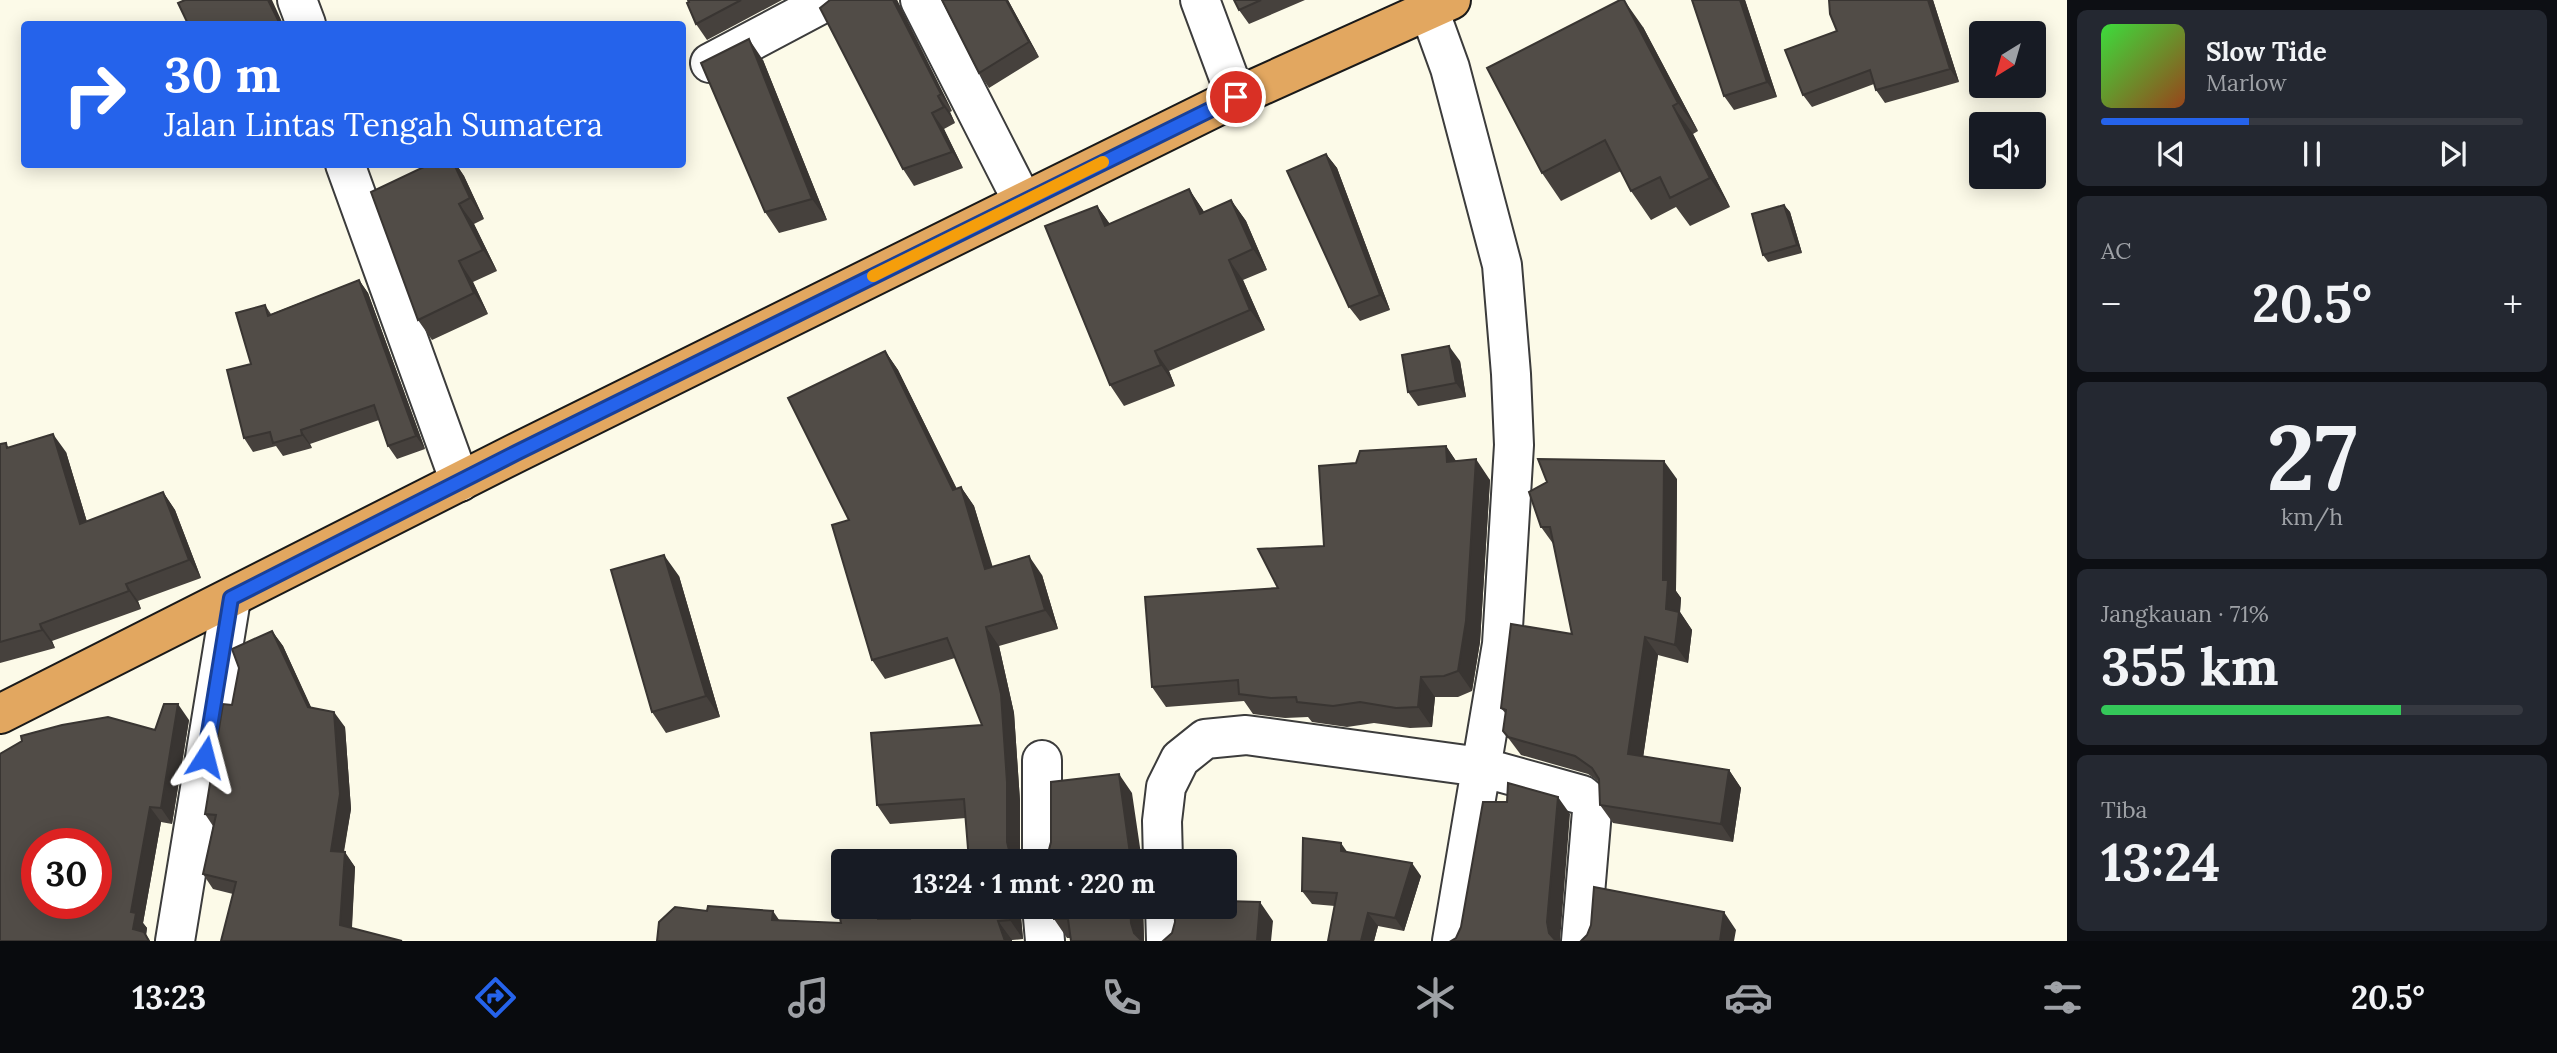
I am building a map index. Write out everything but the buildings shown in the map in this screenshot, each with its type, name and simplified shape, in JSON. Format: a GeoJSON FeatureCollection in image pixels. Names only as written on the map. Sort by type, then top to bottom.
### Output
{"type":"FeatureCollection","features":[{"type":"Feature","properties":{"kind":"highway"},"geometry":{"type":"LineString","coordinates":[[0,714],[460,482],[1236,97],[1440,5]]}},
{"type":"Feature","properties":{"kind":"street"},"geometry":{"type":"LineString","coordinates":[[297,0],[305,21]]}},
{"type":"Feature","properties":{"kind":"street"},"geometry":{"type":"LineString","coordinates":[[710,63],[829,0]]}},
{"type":"Feature","properties":{"kind":"street"},"geometry":{"type":"LineString","coordinates":[[920,0],[1023,202]]}},
{"type":"Feature","properties":{"kind":"street"},"geometry":{"type":"LineString","coordinates":[[1200,0],[1236,97]]}},
{"type":"Feature","properties":{"kind":"street"},"geometry":{"type":"LineString","coordinates":[[1440,5],[1450,68],[1502,265],[1514,445],[1502,644],[1452,941]]}},
{"type":"Feature","properties":{"kind":"street"},"geometry":{"type":"LineString","coordinates":[[346,168],[460,482]]}},
{"type":"Feature","properties":{"kind":"street"},"geometry":{"type":"LineString","coordinates":[[175,941],[231,598]]}},
{"type":"Feature","properties":{"kind":"street"},"geometry":{"type":"LineString","coordinates":[[1163,849],[1162,821],[1166,787],[1180,759],[1205,739],[1246,735],[1481,767],[1582,795],[1590,802],[1592,811],[1581,941]]}},
{"type":"Feature","properties":{"kind":"street"},"geometry":{"type":"LineString","coordinates":[[1042,760],[1042,849]]}},
{"type":"Feature","properties":{"kind":"street"},"geometry":{"type":"LineString","coordinates":[[1043,919],[1045,941]]}},
{"type":"Feature","properties":{"kind":"street"},"geometry":{"type":"LineString","coordinates":[[1165,919],[1166,941]]}},
{"type":"Feature","properties":{"kind":"slow traffic"},"geometry":{"type":"LineString","coordinates":[[873,276],[1103,162]]}},
{"type":"Feature","properties":{"kind":"route"},"geometry":{"type":"LineString","coordinates":[[205,757],[231,598],[516,453],[1236,97]]}}]}
